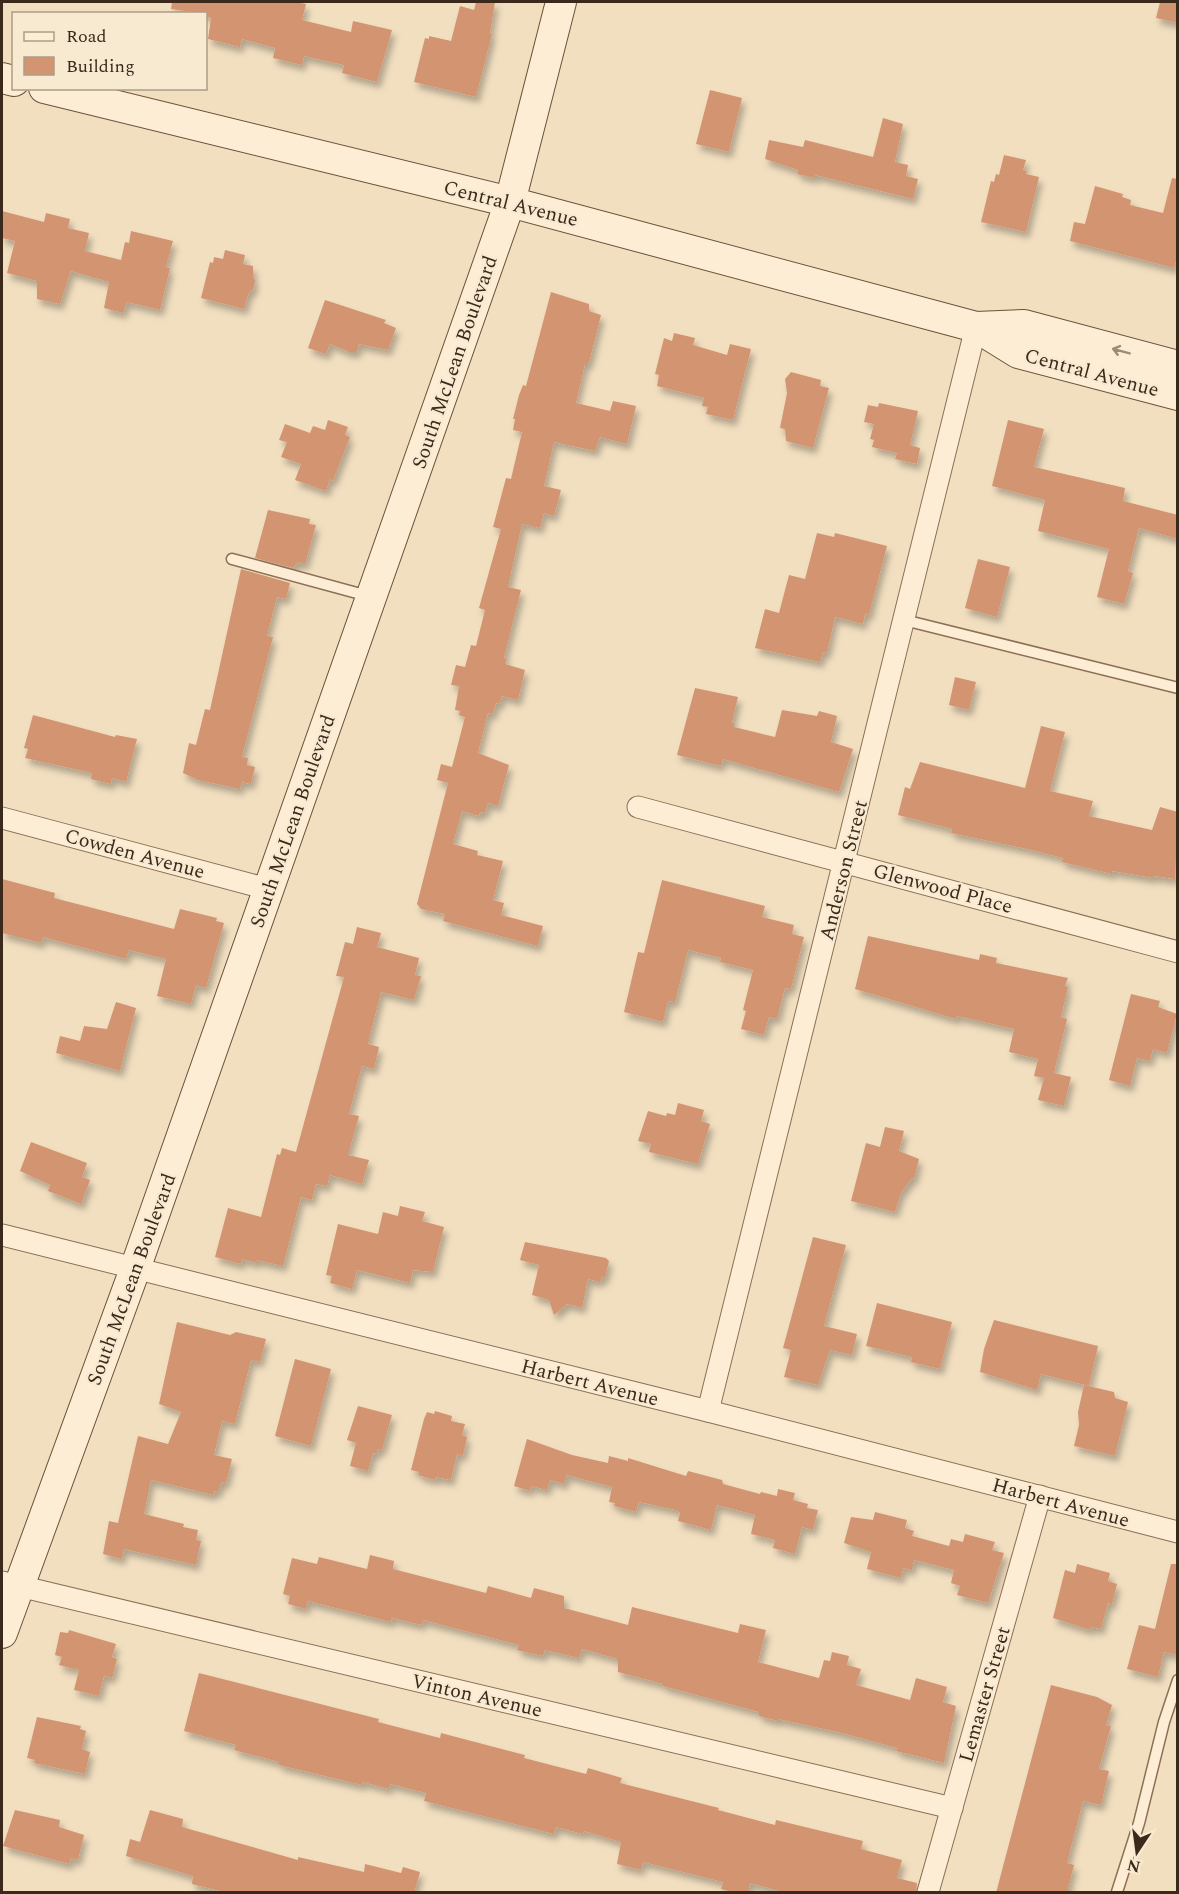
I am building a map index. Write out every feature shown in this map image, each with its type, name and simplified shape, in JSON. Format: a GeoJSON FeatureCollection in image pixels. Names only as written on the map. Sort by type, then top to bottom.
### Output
{"type":"FeatureCollection","features":[{"type":"Feature","properties":{"kind":"main road","name":"South McLean Boulevard"},"geometry":{"type":"LineString","coordinates":[[2,1633],[10,1584],[135,1269],[510,202],[561,2]]}},
{"type":"Feature","properties":{"kind":"main road","name":"Central Avenue"},"geometry":{"type":"LineString","coordinates":[[52,90],[510,202],[976,327],[1018,353],[1178,395]]}},
{"type":"Feature","properties":{"kind":"main road","name":"Central Avenue"},"geometry":{"type":"LineString","coordinates":[[976,327],[1024,325],[1178,366]]}},
{"type":"Feature","properties":{"kind":"street","name":"Anderson Street"},"geometry":{"type":"LineString","coordinates":[[708,1411],[976,327]]}},
{"type":"Feature","properties":{"kind":"street","name":"Glenwood Place"},"geometry":{"type":"LineString","coordinates":[[638,807],[1178,952]]}},
{"type":"Feature","properties":{"kind":"street","name":"Cowden Avenue"},"geometry":{"type":"LineString","coordinates":[[2,818],[268,889]]}},
{"type":"Feature","properties":{"kind":"street","name":"Harbert Avenue"},"geometry":{"type":"LineString","coordinates":[[2,1235],[708,1411],[1178,1533]]}},
{"type":"Feature","properties":{"kind":"street","name":"Lemaster Street"},"geometry":{"type":"LineString","coordinates":[[928,1893],[1040,1496]]}},
{"type":"Feature","properties":{"kind":"street","name":"Vinton Avenue"},"geometry":{"type":"LineString","coordinates":[[10,1584],[952,1808]]}},
{"type":"Feature","properties":{"kind":"lane"},"geometry":{"type":"LineString","coordinates":[[232,559],[371,597]]}},
{"type":"Feature","properties":{"kind":"lane"},"geometry":{"type":"LineString","coordinates":[[904,620],[1178,688]]}},
{"type":"Feature","properties":{"kind":"lane"},"geometry":{"type":"LineString","coordinates":[[1117,1893],[1139,1823],[1164,1722],[1178,1680]]}},
{"type":"Feature","properties":{"kind":"building"},"geometry":{"type":"Polygon","coordinates":[[[172,2],[296,2],[306,4],[302,20],[351,32],[353,21],[392,30],[377,82],[342,73],[344,65],[304,56],[302,65],[273,58],[275,48],[242,39],[240,47],[208,39],[211,18],[207,16],[207,12],[171,9],[172,2]]]}},
{"type":"Feature","properties":{"kind":"building"},"geometry":{"type":"Polygon","coordinates":[[[476,2],[495,2],[490,33],[492,34],[476,97],[414,82],[425,38],[429,39],[429,36],[451,41],[460,6],[474,10],[476,2]]]}},
{"type":"Feature","properties":{"kind":"building"},"geometry":{"type":"Polygon","coordinates":[[[1160,2],[1178,2],[1178,23],[1156,18],[1160,2]]]}},
{"type":"Feature","properties":{"kind":"building"},"geometry":{"type":"Polygon","coordinates":[[[710,90],[742,98],[729,152],[696,144],[710,90]]]}},
{"type":"Feature","properties":{"kind":"building"},"geometry":{"type":"Polygon","coordinates":[[[883,118],[903,124],[895,162],[908,165],[906,176],[918,179],[913,199],[815,175],[815,178],[797,174],[798,170],[765,159],[769,140],[803,147],[805,140],[873,157],[883,118]]]}},
{"type":"Feature","properties":{"kind":"building"},"geometry":{"type":"Polygon","coordinates":[[[1004,155],[1026,160],[1023,170],[1027,171],[1026,174],[1039,177],[1026,232],[981,222],[991,181],[994,182],[996,174],[999,175],[1004,155]]]}},
{"type":"Feature","properties":{"kind":"building"},"geometry":{"type":"Polygon","coordinates":[[[1172,178],[1178,179],[1178,253],[1174,268],[1070,241],[1074,222],[1085,224],[1095,186],[1123,194],[1122,197],[1131,200],[1130,205],[1163,213],[1172,178]]]}},
{"type":"Feature","properties":{"kind":"building"},"geometry":{"type":"Polygon","coordinates":[[[2,211],[44,222],[46,213],[70,219],[68,228],[89,233],[85,251],[121,260],[125,242],[129,243],[131,231],[173,241],[166,267],[170,268],[160,310],[127,302],[123,313],[104,308],[109,282],[71,271],[60,304],[37,299],[37,281],[7,273],[15,241],[2,238],[2,211]]]}},
{"type":"Feature","properties":{"kind":"building"},"geometry":{"type":"Polygon","coordinates":[[[225,250],[245,255],[243,264],[253,266],[255,281],[244,309],[201,298],[210,262],[213,263],[214,257],[223,259],[225,250]]]}},
{"type":"Feature","properties":{"kind":"building"},"geometry":{"type":"Polygon","coordinates":[[[551,292],[589,304],[589,311],[601,315],[590,359],[588,364],[585,364],[576,403],[610,411],[613,401],[636,406],[627,444],[600,437],[595,451],[554,442],[544,486],[561,490],[554,516],[544,513],[540,528],[522,524],[508,587],[521,590],[504,658],[507,659],[505,664],[525,670],[518,700],[502,696],[500,704],[496,703],[493,714],[488,713],[478,753],[509,765],[498,806],[488,803],[485,813],[480,812],[479,816],[462,811],[453,844],[478,851],[477,855],[503,861],[493,900],[504,903],[501,915],[543,926],[538,946],[443,921],[445,914],[421,909],[417,904],[448,783],[437,780],[441,764],[452,767],[465,717],[459,715],[460,711],[455,710],[459,686],[451,685],[456,665],[465,667],[471,645],[476,646],[485,610],[479,608],[501,529],[493,527],[506,478],[511,479],[522,432],[513,430],[515,419],[513,419],[519,395],[523,385],[526,386],[551,292]]]}},
{"type":"Feature","properties":{"kind":"building"},"geometry":{"type":"Polygon","coordinates":[[[325,300],[386,320],[384,323],[396,328],[388,350],[359,344],[357,352],[349,352],[330,344],[326,354],[308,348],[325,300]]]}},
{"type":"Feature","properties":{"kind":"building"},"geometry":{"type":"Polygon","coordinates":[[[674,333],[695,338],[693,345],[727,355],[730,344],[751,349],[733,420],[706,414],[708,407],[702,406],[704,398],[657,386],[659,375],[655,374],[664,338],[672,341],[674,333]]]}},
{"type":"Feature","properties":{"kind":"building"},"geometry":{"type":"Polygon","coordinates":[[[791,372],[821,380],[820,386],[829,388],[813,448],[786,441],[785,429],[780,428],[787,393],[785,379],[791,372]]]}},
{"type":"Feature","properties":{"kind":"building"},"geometry":{"type":"Polygon","coordinates":[[[879,403],[918,411],[910,445],[920,448],[917,464],[895,459],[897,453],[872,447],[874,440],[870,439],[874,424],[864,422],[868,405],[878,407],[879,403]]]}},
{"type":"Feature","properties":{"kind":"building"},"geometry":{"type":"Polygon","coordinates":[[[328,420],[348,427],[345,435],[350,437],[333,481],[330,479],[326,491],[295,480],[301,464],[281,457],[287,442],[279,440],[285,424],[310,433],[313,426],[325,430],[328,420]]]}},
{"type":"Feature","properties":{"kind":"building"},"geometry":{"type":"Polygon","coordinates":[[[1008,420],[1044,429],[1034,467],[1125,488],[1123,501],[1178,515],[1178,539],[1139,528],[1128,571],[1133,573],[1124,604],[1097,597],[1109,549],[1038,531],[1045,500],[992,486],[1008,420]]]}},
{"type":"Feature","properties":{"kind":"building"},"geometry":{"type":"Polygon","coordinates":[[[268,510],[310,519],[309,524],[316,525],[305,564],[298,562],[293,568],[255,558],[268,510]]]}},
{"type":"Feature","properties":{"kind":"building"},"geometry":{"type":"Polygon","coordinates":[[[817,533],[834,537],[835,533],[887,546],[869,615],[865,614],[863,624],[835,617],[827,653],[823,652],[820,662],[755,648],[765,609],[779,613],[789,575],[805,579],[817,533]]]}},
{"type":"Feature","properties":{"kind":"building"},"geometry":{"type":"Polygon","coordinates":[[[978,559],[1010,567],[997,617],[965,608],[978,559]]]}},
{"type":"Feature","properties":{"kind":"building"},"geometry":{"type":"Polygon","coordinates":[[[241,569],[290,583],[286,599],[277,597],[267,636],[273,637],[242,757],[248,758],[247,765],[255,767],[251,784],[242,782],[240,789],[198,780],[183,773],[189,743],[196,745],[205,709],[210,710],[241,569]]]}},
{"type":"Feature","properties":{"kind":"building"},"geometry":{"type":"Polygon","coordinates":[[[955,677],[976,682],[969,710],[949,705],[955,677]]]}},
{"type":"Feature","properties":{"kind":"building"},"geometry":{"type":"Polygon","coordinates":[[[695,688],[738,697],[732,722],[734,727],[775,737],[782,710],[817,716],[819,711],[837,716],[831,742],[853,749],[839,792],[723,759],[721,766],[677,755],[695,688]]]}},
{"type":"Feature","properties":{"kind":"building"},"geometry":{"type":"Polygon","coordinates":[[[33,715],[115,737],[116,735],[137,739],[126,782],[112,778],[111,784],[91,779],[92,773],[25,758],[28,749],[24,748],[33,715]]]}},
{"type":"Feature","properties":{"kind":"building"},"geometry":{"type":"Polygon","coordinates":[[[1041,726],[1065,732],[1050,791],[1093,801],[1089,816],[1152,830],[1160,807],[1178,812],[1175,879],[1112,871],[1112,874],[1062,862],[1063,858],[951,833],[952,829],[898,815],[905,787],[910,789],[920,762],[1025,788],[1041,726]]]}},
{"type":"Feature","properties":{"kind":"building"},"geometry":{"type":"Polygon","coordinates":[[[2,879],[55,893],[54,898],[174,929],[180,909],[217,918],[216,921],[224,923],[206,988],[196,985],[191,1004],[157,996],[166,959],[129,950],[126,959],[43,937],[41,943],[2,933],[2,879]]]}},
{"type":"Feature","properties":{"kind":"building"},"geometry":{"type":"Polygon","coordinates":[[[662,880],[765,906],[762,917],[794,925],[792,934],[804,937],[791,989],[785,988],[777,1019],[769,1017],[764,1035],[741,1029],[746,1011],[743,1010],[753,970],[720,962],[721,958],[688,950],[675,1002],[668,1001],[663,1022],[624,1012],[638,952],[644,953],[662,880]]]}},
{"type":"Feature","properties":{"kind":"building"},"geometry":{"type":"Polygon","coordinates":[[[357,927],[381,933],[377,947],[419,958],[415,975],[421,976],[414,1000],[381,992],[368,1044],[379,1047],[374,1069],[362,1066],[349,1114],[359,1116],[348,1155],[369,1160],[362,1184],[330,1175],[327,1186],[316,1184],[312,1200],[301,1197],[283,1266],[242,1259],[241,1264],[215,1257],[228,1208],[261,1217],[277,1154],[280,1155],[282,1148],[296,1152],[344,977],[336,976],[345,942],[353,944],[357,927]]]}},
{"type":"Feature","properties":{"kind":"building"},"geometry":{"type":"Polygon","coordinates":[[[868,936],[979,960],[980,954],[997,958],[996,963],[1068,978],[1061,1017],[1067,1019],[1054,1073],[1071,1077],[1064,1106],[1038,1100],[1044,1078],[1034,1076],[1038,1059],[1009,1052],[1014,1029],[957,1016],[956,1019],[855,989],[868,936]]]}},
{"type":"Feature","properties":{"kind":"building"},"geometry":{"type":"Polygon","coordinates":[[[1131,994],[1160,1001],[1158,1007],[1177,1014],[1167,1053],[1153,1049],[1150,1061],[1137,1058],[1130,1086],[1109,1080],[1131,994]]]}},
{"type":"Feature","properties":{"kind":"building"},"geometry":{"type":"Polygon","coordinates":[[[116,1002],[136,1008],[120,1071],[56,1053],[60,1036],[80,1041],[84,1026],[107,1029],[116,1002]]]}},
{"type":"Feature","properties":{"kind":"building"},"geometry":{"type":"Polygon","coordinates":[[[678,1103],[704,1110],[701,1121],[710,1124],[698,1164],[649,1152],[651,1144],[638,1141],[648,1111],[666,1116],[667,1113],[675,1115],[678,1103]]]}},
{"type":"Feature","properties":{"kind":"building"},"geometry":{"type":"Polygon","coordinates":[[[885,1127],[904,1131],[899,1151],[919,1159],[914,1179],[912,1178],[901,1193],[895,1212],[851,1201],[866,1143],[880,1147],[885,1127]]]}},
{"type":"Feature","properties":{"kind":"building"},"geometry":{"type":"Polygon","coordinates":[[[31,1142],[87,1163],[82,1177],[90,1180],[81,1204],[48,1191],[50,1185],[20,1171],[31,1142]]]}},
{"type":"Feature","properties":{"kind":"building"},"geometry":{"type":"Polygon","coordinates":[[[400,1206],[425,1212],[422,1221],[444,1227],[433,1272],[413,1270],[410,1283],[357,1270],[352,1289],[330,1283],[332,1276],[326,1275],[338,1224],[378,1234],[383,1212],[398,1216],[400,1206]]]}},
{"type":"Feature","properties":{"kind":"building"},"geometry":{"type":"Polygon","coordinates":[[[813,1237],[846,1245],[824,1326],[857,1334],[852,1355],[830,1350],[818,1385],[784,1377],[791,1350],[783,1348],[813,1237]]]}},
{"type":"Feature","properties":{"kind":"building"},"geometry":{"type":"Polygon","coordinates":[[[525,1242],[606,1258],[609,1261],[605,1278],[602,1277],[600,1282],[588,1279],[582,1308],[567,1304],[554,1315],[549,1300],[532,1295],[539,1265],[520,1260],[525,1242]]]}},
{"type":"Feature","properties":{"kind":"building"},"geometry":{"type":"Polygon","coordinates":[[[877,1303],[952,1322],[940,1369],[911,1362],[912,1357],[866,1346],[877,1303]]]}},
{"type":"Feature","properties":{"kind":"building"},"geometry":{"type":"Polygon","coordinates":[[[994,1320],[1098,1346],[1089,1386],[1041,1374],[1037,1390],[980,1372],[984,1349],[994,1320]]]}},
{"type":"Feature","properties":{"kind":"building"},"geometry":{"type":"Polygon","coordinates":[[[177,1322],[230,1335],[236,1332],[266,1339],[260,1362],[251,1360],[235,1424],[222,1421],[214,1455],[232,1459],[226,1483],[222,1482],[218,1492],[214,1491],[213,1495],[151,1480],[144,1514],[198,1530],[196,1540],[201,1541],[196,1565],[124,1549],[122,1559],[103,1554],[109,1521],[118,1523],[138,1436],[168,1444],[181,1412],[159,1404],[177,1322]]]}},
{"type":"Feature","properties":{"kind":"building"},"geometry":{"type":"Polygon","coordinates":[[[295,1359],[331,1369],[311,1446],[275,1436],[295,1359]]]}},
{"type":"Feature","properties":{"kind":"building"},"geometry":{"type":"Polygon","coordinates":[[[1084,1385],[1114,1392],[1115,1398],[1128,1402],[1115,1456],[1074,1446],[1084,1385]]]}},
{"type":"Feature","properties":{"kind":"building"},"geometry":{"type":"Polygon","coordinates":[[[358,1406],[392,1415],[382,1450],[378,1449],[377,1454],[373,1453],[368,1471],[350,1466],[356,1443],[347,1440],[358,1406]]]}},
{"type":"Feature","properties":{"kind":"building"},"geometry":{"type":"Polygon","coordinates":[[[435,1411],[452,1416],[451,1421],[465,1424],[462,1435],[467,1437],[463,1456],[457,1454],[451,1480],[436,1477],[435,1480],[418,1475],[419,1472],[411,1470],[424,1419],[427,1412],[434,1414],[435,1411]]]}},
{"type":"Feature","properties":{"kind":"building"},"geometry":{"type":"Polygon","coordinates":[[[527,1439],[572,1455],[608,1463],[609,1456],[628,1461],[628,1458],[686,1476],[688,1471],[760,1494],[761,1492],[777,1496],[778,1489],[795,1493],[793,1500],[808,1504],[807,1508],[818,1510],[813,1530],[802,1527],[795,1554],[773,1548],[775,1540],[751,1534],[755,1515],[717,1505],[711,1530],[678,1521],[680,1513],[676,1510],[639,1502],[636,1512],[614,1506],[615,1503],[609,1502],[612,1487],[567,1475],[564,1484],[550,1480],[547,1490],[531,1486],[530,1491],[514,1486],[527,1439]]]}},
{"type":"Feature","properties":{"kind":"building"},"geometry":{"type":"Polygon","coordinates":[[[875,1512],[907,1520],[905,1528],[914,1531],[912,1536],[949,1546],[951,1539],[963,1542],[965,1534],[995,1542],[992,1550],[1004,1553],[988,1603],[957,1595],[960,1586],[951,1583],[954,1570],[914,1560],[912,1570],[903,1568],[901,1578],[867,1569],[871,1552],[844,1543],[851,1517],[873,1520],[875,1512]]]}},
{"type":"Feature","properties":{"kind":"building"},"geometry":{"type":"Polygon","coordinates":[[[370,1555],[394,1561],[393,1569],[486,1593],[488,1586],[531,1598],[534,1588],[564,1596],[564,1608],[628,1625],[632,1607],[738,1633],[740,1624],[766,1630],[758,1662],[819,1678],[824,1660],[830,1661],[832,1652],[849,1656],[847,1665],[861,1669],[856,1685],[910,1700],[916,1678],[947,1687],[943,1702],[956,1706],[944,1763],[896,1751],[897,1748],[842,1733],[759,1716],[759,1712],[618,1672],[618,1659],[582,1649],[579,1658],[545,1650],[543,1656],[517,1650],[519,1645],[423,1620],[422,1625],[392,1618],[391,1622],[308,1601],[306,1609],[288,1604],[290,1596],[283,1594],[292,1558],[317,1564],[319,1557],[367,1569],[370,1555]]]}},
{"type":"Feature","properties":{"kind":"building"},"geometry":{"type":"Polygon","coordinates":[[[1077,1564],[1110,1573],[1108,1581],[1117,1584],[1112,1604],[1108,1603],[1101,1629],[1091,1627],[1090,1630],[1053,1618],[1065,1570],[1075,1573],[1077,1564]]]}},
{"type":"Feature","properties":{"kind":"building"},"geometry":{"type":"Polygon","coordinates":[[[1171,1564],[1178,1564],[1178,1655],[1164,1652],[1158,1677],[1127,1669],[1139,1625],[1155,1629],[1171,1564]]]}},
{"type":"Feature","properties":{"kind":"building"},"geometry":{"type":"Polygon","coordinates":[[[69,1630],[116,1644],[112,1657],[117,1659],[112,1678],[104,1676],[99,1696],[74,1690],[79,1670],[59,1665],[62,1657],[55,1655],[60,1632],[68,1633],[69,1630]]]}},
{"type":"Feature","properties":{"kind":"building"},"geometry":{"type":"Polygon","coordinates":[[[199,1673],[379,1719],[378,1722],[440,1738],[441,1733],[586,1774],[588,1768],[622,1778],[620,1783],[775,1825],[776,1820],[863,1841],[861,1849],[902,1860],[897,1878],[917,1883],[916,1893],[786,1893],[750,1883],[748,1893],[737,1893],[721,1889],[723,1882],[643,1862],[641,1870],[617,1864],[621,1842],[584,1831],[583,1834],[556,1827],[554,1834],[424,1801],[426,1793],[390,1784],[389,1789],[363,1782],[362,1785],[279,1765],[279,1762],[234,1750],[236,1745],[184,1731],[199,1673]]]}},
{"type":"Feature","properties":{"kind":"building"},"geometry":{"type":"Polygon","coordinates":[[[1051,1685],[1097,1697],[1112,1705],[1106,1725],[1111,1726],[1099,1769],[1109,1771],[1101,1805],[1083,1801],[1067,1863],[1074,1865],[1067,1893],[996,1893],[1051,1685]]]}},
{"type":"Feature","properties":{"kind":"building"},"geometry":{"type":"Polygon","coordinates":[[[37,1717],[81,1726],[80,1729],[86,1731],[82,1749],[90,1752],[85,1774],[34,1763],[35,1760],[27,1758],[37,1717]]]}},
{"type":"Feature","properties":{"kind":"building"},"geometry":{"type":"Polygon","coordinates":[[[15,1810],[60,1820],[59,1827],[84,1835],[78,1860],[71,1858],[69,1864],[3,1846],[15,1810]]]}},
{"type":"Feature","properties":{"kind":"building"},"geometry":{"type":"Polygon","coordinates":[[[150,1810],[183,1819],[182,1827],[298,1860],[298,1857],[364,1872],[365,1864],[401,1873],[403,1867],[420,1872],[414,1893],[228,1893],[192,1884],[193,1876],[126,1856],[130,1839],[140,1842],[150,1810]]]}}]}
